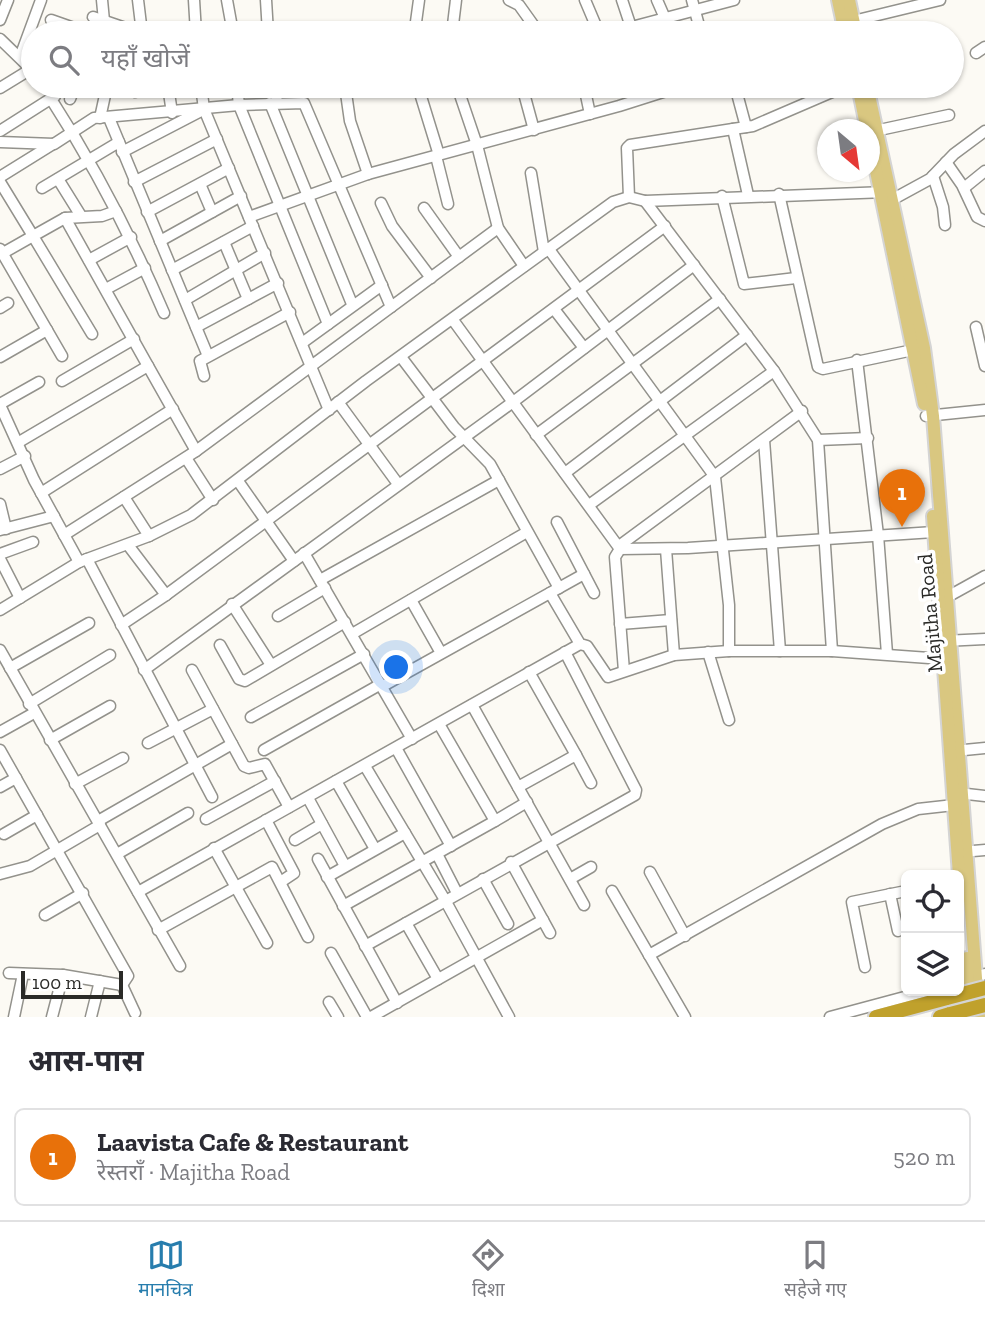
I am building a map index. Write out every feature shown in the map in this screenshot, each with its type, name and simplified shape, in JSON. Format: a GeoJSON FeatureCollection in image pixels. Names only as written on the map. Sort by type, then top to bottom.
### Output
{"type":"FeatureCollection","features":[{"type":"Feature","properties":{"kind":"highway"},"geometry":{"type":"LineString","coordinates":[[876,1017],[947,998],[975,980]]}},
{"type":"Feature","properties":{"kind":"highway"},"geometry":{"type":"LineString","coordinates":[[945,1016],[985,1005]]}},
{"type":"Feature","properties":{"kind":"main road"},"geometry":{"type":"LineString","coordinates":[[838,0],[847,21]]}},
{"type":"Feature","properties":{"kind":"main road"},"geometry":{"type":"LineString","coordinates":[[849,0],[849,21]]}},
{"type":"Feature","properties":{"kind":"main road","name":"Majitha Road"},"geometry":{"type":"LineString","coordinates":[[861,98],[868,119]]}},
{"type":"Feature","properties":{"kind":"main road","name":"Majitha Road"},"geometry":{"type":"LineString","coordinates":[[868,98],[870,119]]}},
{"type":"Feature","properties":{"kind":"main road","name":"Majitha Road"},"geometry":{"type":"LineString","coordinates":[[880,171],[924,348],[934,532],[947,641],[956,797],[979,1017]]}},
{"type":"Feature","properties":{"kind":"main road","name":"Majitha Road"},"geometry":{"type":"LineString","coordinates":[[880,176],[913,350],[929,416],[949,596],[947,641],[943,659],[955,751]]}},
{"type":"Feature","properties":{"kind":"main road","name":"Majitha Road"},"geometry":{"type":"LineString","coordinates":[[960,870],[962,852]]}},
{"type":"Feature","properties":{"kind":"main road","name":"Majitha Road"},"geometry":{"type":"LineString","coordinates":[[964,909],[975,980],[969,1017]]}},
{"type":"Feature","properties":{"kind":"street"},"geometry":{"type":"LineString","coordinates":[[0,20],[8,0]]}},
{"type":"Feature","properties":{"kind":"street"},"geometry":{"type":"LineString","coordinates":[[33,21],[41,0]]}},
{"type":"Feature","properties":{"kind":"street"},"geometry":{"type":"LineString","coordinates":[[93,17],[104,21],[102,0]]}},
{"type":"Feature","properties":{"kind":"street"},"geometry":{"type":"LineString","coordinates":[[138,0],[140,21]]}},
{"type":"Feature","properties":{"kind":"street"},"geometry":{"type":"LineString","coordinates":[[194,0],[195,21]]}},
{"type":"Feature","properties":{"kind":"street"},"geometry":{"type":"LineString","coordinates":[[228,0],[231,21]]}},
{"type":"Feature","properties":{"kind":"street"},"geometry":{"type":"LineString","coordinates":[[266,0],[267,21]]}},
{"type":"Feature","properties":{"kind":"street"},"geometry":{"type":"LineString","coordinates":[[416,21],[419,0]]}},
{"type":"Feature","properties":{"kind":"street"},"geometry":{"type":"LineString","coordinates":[[453,21],[456,0]]}},
{"type":"Feature","properties":{"kind":"street"},"geometry":{"type":"LineString","coordinates":[[509,0],[519,5],[530,21]]}},
{"type":"Feature","properties":{"kind":"street"},"geometry":{"type":"LineString","coordinates":[[585,0],[594,21]]}},
{"type":"Feature","properties":{"kind":"street"},"geometry":{"type":"LineString","coordinates":[[622,0],[630,21]]}},
{"type":"Feature","properties":{"kind":"street"},"geometry":{"type":"LineString","coordinates":[[657,0],[664,16]]}},
{"type":"Feature","properties":{"kind":"street"},"geometry":{"type":"LineString","coordinates":[[653,21],[694,4],[734,0]]}},
{"type":"Feature","properties":{"kind":"street"},"geometry":{"type":"LineString","coordinates":[[869,21],[940,0]]}},
{"type":"Feature","properties":{"kind":"street"},"geometry":{"type":"LineString","coordinates":[[0,39],[20,57]]}},
{"type":"Feature","properties":{"kind":"street"},"geometry":{"type":"LineString","coordinates":[[0,56],[11,49]]}},
{"type":"Feature","properties":{"kind":"street"},"geometry":{"type":"LineString","coordinates":[[0,88],[21,76]]}},
{"type":"Feature","properties":{"kind":"street"},"geometry":{"type":"LineString","coordinates":[[106,98],[104,118],[120,147],[208,356]]}},
{"type":"Feature","properties":{"kind":"street"},"geometry":{"type":"LineString","coordinates":[[170,98],[172,113]]}},
{"type":"Feature","properties":{"kind":"street"},"geometry":{"type":"LineString","coordinates":[[202,98],[203,110],[278,283],[329,410]]}},
{"type":"Feature","properties":{"kind":"street"},"geometry":{"type":"LineString","coordinates":[[238,98],[328,324]]}},
{"type":"Feature","properties":{"kind":"street"},"geometry":{"type":"LineString","coordinates":[[274,98],[309,197],[352,304]]}},
{"type":"Feature","properties":{"kind":"street"},"geometry":{"type":"LineString","coordinates":[[347,98],[352,127],[368,174]]}},
{"type":"Feature","properties":{"kind":"street"},"geometry":{"type":"LineString","coordinates":[[421,98],[448,204]]}},
{"type":"Feature","properties":{"kind":"street"},"geometry":{"type":"LineString","coordinates":[[461,98],[477,145],[498,228],[524,266]]}},
{"type":"Feature","properties":{"kind":"street"},"geometry":{"type":"LineString","coordinates":[[525,98],[534,130]]}},
{"type":"Feature","properties":{"kind":"street"},"geometry":{"type":"LineString","coordinates":[[587,98],[590,114]]}},
{"type":"Feature","properties":{"kind":"street"},"geometry":{"type":"LineString","coordinates":[[172,270],[224,242],[251,221],[280,206],[368,174],[590,114],[632,98]]}},
{"type":"Feature","properties":{"kind":"street"},"geometry":{"type":"LineString","coordinates":[[738,98],[746,127]]}},
{"type":"Feature","properties":{"kind":"street"},"geometry":{"type":"LineString","coordinates":[[629,197],[630,145],[746,127],[817,98]]}},
{"type":"Feature","properties":{"kind":"street"},"geometry":{"type":"LineString","coordinates":[[0,131],[51,99],[89,160],[131,237],[164,313]]}},
{"type":"Feature","properties":{"kind":"street"},"geometry":{"type":"LineString","coordinates":[[0,177],[89,119],[239,105],[305,104],[391,307]]}},
{"type":"Feature","properties":{"kind":"street"},"geometry":{"type":"LineString","coordinates":[[43,188],[89,160],[203,110]]}},
{"type":"Feature","properties":{"kind":"street"},"geometry":{"type":"LineString","coordinates":[[880,129],[949,115]]}},
{"type":"Feature","properties":{"kind":"street"},"geometry":{"type":"LineString","coordinates":[[733,130],[748,195]]}},
{"type":"Feature","properties":{"kind":"street"},"geometry":{"type":"LineString","coordinates":[[0,610],[83,561],[149,536],[213,500],[338,402],[453,320],[592,215],[629,197],[645,201],[722,195],[886,197],[909,193],[985,131]]}},
{"type":"Feature","properties":{"kind":"street"},"geometry":{"type":"LineString","coordinates":[[134,182],[217,139]]}},
{"type":"Feature","properties":{"kind":"street"},"geometry":{"type":"LineString","coordinates":[[0,142],[54,144]]}},
{"type":"Feature","properties":{"kind":"street"},"geometry":{"type":"LineString","coordinates":[[946,162],[982,217]]}},
{"type":"Feature","properties":{"kind":"street"},"geometry":{"type":"LineString","coordinates":[[147,212],[229,168]]}},
{"type":"Feature","properties":{"kind":"street"},"geometry":{"type":"LineString","coordinates":[[964,188],[985,171]]}},
{"type":"Feature","properties":{"kind":"street"},"geometry":{"type":"LineString","coordinates":[[531,173],[546,250],[715,477],[720,546],[729,605],[729,651]]}},
{"type":"Feature","properties":{"kind":"street"},"geometry":{"type":"LineString","coordinates":[[933,176],[943,207],[945,225]]}},
{"type":"Feature","properties":{"kind":"street"},"geometry":{"type":"LineString","coordinates":[[58,179],[81,216]]}},
{"type":"Feature","properties":{"kind":"street"},"geometry":{"type":"LineString","coordinates":[[0,182],[92,334]]}},
{"type":"Feature","properties":{"kind":"street"},"geometry":{"type":"LineString","coordinates":[[200,184],[212,212]]}},
{"type":"Feature","properties":{"kind":"street"},"geometry":{"type":"LineString","coordinates":[[779,194],[818,367],[823,369],[913,350]]}},
{"type":"Feature","properties":{"kind":"street"},"geometry":{"type":"LineString","coordinates":[[722,195],[744,284],[796,278]]}},
{"type":"Feature","properties":{"kind":"street"},"geometry":{"type":"LineString","coordinates":[[160,242],[241,197]]}},
{"type":"Feature","properties":{"kind":"street"},"geometry":{"type":"LineString","coordinates":[[645,201],[774,371],[802,411],[818,440],[832,651]]}},
{"type":"Feature","properties":{"kind":"street"},"geometry":{"type":"LineString","coordinates":[[381,203],[391,226],[430,278]]}},
{"type":"Feature","properties":{"kind":"street"},"geometry":{"type":"LineString","coordinates":[[424,208],[459,257]]}},
{"type":"Feature","properties":{"kind":"street"},"geometry":{"type":"LineString","coordinates":[[62,356],[1,251],[65,218],[102,216],[116,211]]}},
{"type":"Feature","properties":{"kind":"street"},"geometry":{"type":"LineString","coordinates":[[65,218],[196,452]]}},
{"type":"Feature","properties":{"kind":"street"},"geometry":{"type":"LineString","coordinates":[[121,625],[267,523],[665,226]]}},
{"type":"Feature","properties":{"kind":"street"},"geometry":{"type":"LineString","coordinates":[[64,535],[196,452],[498,228]]}},
{"type":"Feature","properties":{"kind":"street"},"geometry":{"type":"LineString","coordinates":[[89,260],[131,237]]}},
{"type":"Feature","properties":{"kind":"street"},"geometry":{"type":"LineString","coordinates":[[224,242],[248,299]]}},
{"type":"Feature","properties":{"kind":"street"},"geometry":{"type":"LineString","coordinates":[[185,300],[265,253]]}},
{"type":"Feature","properties":{"kind":"street"},"geometry":{"type":"LineString","coordinates":[[144,670],[462,436],[513,402],[694,265]]}},
{"type":"Feature","properties":{"kind":"street"},"geometry":{"type":"LineString","coordinates":[[106,289],[145,268]]}},
{"type":"Feature","properties":{"kind":"street"},"geometry":{"type":"LineString","coordinates":[[196,327],[278,283]]}},
{"type":"Feature","properties":{"kind":"street"},"geometry":{"type":"LineString","coordinates":[[302,343],[352,304],[382,285]]}},
{"type":"Feature","properties":{"kind":"street"},"geometry":{"type":"LineString","coordinates":[[536,435],[720,299]]}},
{"type":"Feature","properties":{"kind":"street"},"geometry":{"type":"LineString","coordinates":[[554,309],[584,348]]}},
{"type":"Feature","properties":{"kind":"street"},"geometry":{"type":"LineString","coordinates":[[204,376],[198,362],[290,312]]}},
{"type":"Feature","properties":{"kind":"street"},"geometry":{"type":"LineString","coordinates":[[453,320],[620,548]]}},
{"type":"Feature","properties":{"kind":"street"},"geometry":{"type":"LineString","coordinates":[[976,327],[985,366]]}},
{"type":"Feature","properties":{"kind":"street"},"geometry":{"type":"LineString","coordinates":[[0,357],[47,331]]}},
{"type":"Feature","properties":{"kind":"street"},"geometry":{"type":"LineString","coordinates":[[565,473],[747,335]]}},
{"type":"Feature","properties":{"kind":"street"},"geometry":{"type":"LineString","coordinates":[[62,382],[134,339]]}},
{"type":"Feature","properties":{"kind":"street"},"geometry":{"type":"LineString","coordinates":[[401,358],[462,436],[487,459],[527,532],[580,644]]}},
{"type":"Feature","properties":{"kind":"street"},"geometry":{"type":"LineString","coordinates":[[857,360],[878,535],[887,654]]}},
{"type":"Feature","properties":{"kind":"street"},"geometry":{"type":"LineString","coordinates":[[19,442],[148,366]]}},
{"type":"Feature","properties":{"kind":"street"},"geometry":{"type":"LineString","coordinates":[[589,505],[774,371]]}},
{"type":"Feature","properties":{"kind":"street"},"geometry":{"type":"LineString","coordinates":[[39,382],[0,405],[41,493],[121,625],[212,797]]}},
{"type":"Feature","properties":{"kind":"street"},"geometry":{"type":"LineString","coordinates":[[338,402],[398,484]]}},
{"type":"Feature","properties":{"kind":"street"},"geometry":{"type":"LineString","coordinates":[[41,493],[173,409]]}},
{"type":"Feature","properties":{"kind":"street"},"geometry":{"type":"LineString","coordinates":[[929,416],[985,410]]}},
{"type":"Feature","properties":{"kind":"street"},"geometry":{"type":"LineString","coordinates":[[624,671],[615,557],[620,548],[802,411]]}},
{"type":"Feature","properties":{"kind":"street"},"geometry":{"type":"LineString","coordinates":[[818,440],[868,438]]}},
{"type":"Feature","properties":{"kind":"street"},"geometry":{"type":"LineString","coordinates":[[764,440],[774,543],[780,651]]}},
{"type":"Feature","properties":{"kind":"street"},"geometry":{"type":"LineString","coordinates":[[0,469],[25,456]]}},
{"type":"Feature","properties":{"kind":"street"},"geometry":{"type":"LineString","coordinates":[[186,458],[213,500]]}},
{"type":"Feature","properties":{"kind":"street"},"geometry":{"type":"LineString","coordinates":[[278,616],[323,584],[499,480]]}},
{"type":"Feature","properties":{"kind":"street"},"geometry":{"type":"LineString","coordinates":[[238,481],[294,561]]}},
{"type":"Feature","properties":{"kind":"street"},"geometry":{"type":"LineString","coordinates":[[124,497],[149,536]]}},
{"type":"Feature","properties":{"kind":"street"},"geometry":{"type":"LineString","coordinates":[[0,504],[3,529],[54,516]]}},
{"type":"Feature","properties":{"kind":"street"},"geometry":{"type":"LineString","coordinates":[[556,522],[594,593]]}},
{"type":"Feature","properties":{"kind":"street"},"geometry":{"type":"LineString","coordinates":[[352,634],[527,532]]}},
{"type":"Feature","properties":{"kind":"street"},"geometry":{"type":"LineString","coordinates":[[620,548],[666,549],[934,532]]}},
{"type":"Feature","properties":{"kind":"street"},"geometry":{"type":"LineString","coordinates":[[20,598],[0,556],[33,542]]}},
{"type":"Feature","properties":{"kind":"street"},"geometry":{"type":"LineString","coordinates":[[128,545],[166,595]]}},
{"type":"Feature","properties":{"kind":"street"},"geometry":{"type":"LineString","coordinates":[[666,549],[674,654]]}},
{"type":"Feature","properties":{"kind":"street"},"geometry":{"type":"LineString","coordinates":[[304,553],[412,738]]}},
{"type":"Feature","properties":{"kind":"street"},"geometry":{"type":"LineString","coordinates":[[264,750],[584,573]]}},
{"type":"Feature","properties":{"kind":"street"},"geometry":{"type":"LineString","coordinates":[[949,596],[985,576]]}},
{"type":"Feature","properties":{"kind":"street"},"geometry":{"type":"LineString","coordinates":[[411,600],[441,653]]}},
{"type":"Feature","properties":{"kind":"street"},"geometry":{"type":"LineString","coordinates":[[232,604],[271,666]]}},
{"type":"Feature","properties":{"kind":"street"},"geometry":{"type":"LineString","coordinates":[[620,624],[671,620]]}},
{"type":"Feature","properties":{"kind":"street"},"geometry":{"type":"LineString","coordinates":[[220,645],[241,681],[345,622]]}},
{"type":"Feature","properties":{"kind":"street"},"geometry":{"type":"LineString","coordinates":[[10,668],[89,623]]}},
{"type":"Feature","properties":{"kind":"street"},"geometry":{"type":"LineString","coordinates":[[947,641],[985,639]]}},
{"type":"Feature","properties":{"kind":"street"},"geometry":{"type":"LineString","coordinates":[[138,892],[580,644],[587,646],[607,676],[674,654],[708,652],[832,651],[943,659]]}},
{"type":"Feature","properties":{"kind":"street"},"geometry":{"type":"LineString","coordinates":[[0,650],[180,966]]}},
{"type":"Feature","properties":{"kind":"street"},"geometry":{"type":"LineString","coordinates":[[365,946],[636,793],[565,652]]}},
{"type":"Feature","properties":{"kind":"street"},"geometry":{"type":"LineString","coordinates":[[708,652],[729,720]]}},
{"type":"Feature","properties":{"kind":"street"},"geometry":{"type":"LineString","coordinates":[[251,717],[364,654]]}},
{"type":"Feature","properties":{"kind":"street"},"geometry":{"type":"LineString","coordinates":[[0,732],[110,656]]}},
{"type":"Feature","properties":{"kind":"street"},"geometry":{"type":"LineString","coordinates":[[192,670],[246,768],[263,763],[289,807]]}},
{"type":"Feature","properties":{"kind":"street"},"geometry":{"type":"LineString","coordinates":[[529,672],[591,783]]}},
{"type":"Feature","properties":{"kind":"street"},"geometry":{"type":"LineString","coordinates":[[472,705],[584,905]]}},
{"type":"Feature","properties":{"kind":"street"},"geometry":{"type":"LineString","coordinates":[[50,740],[110,706]]}},
{"type":"Feature","properties":{"kind":"street"},"geometry":{"type":"LineString","coordinates":[[148,743],[214,709]]}},
{"type":"Feature","properties":{"kind":"street"},"geometry":{"type":"LineString","coordinates":[[439,724],[495,821]]}},
{"type":"Feature","properties":{"kind":"street"},"geometry":{"type":"LineString","coordinates":[[0,874],[20,871],[59,850],[99,823],[232,744]]}},
{"type":"Feature","properties":{"kind":"street"},"geometry":{"type":"LineString","coordinates":[[396,748],[451,846]]}},
{"type":"Feature","properties":{"kind":"street"},"geometry":{"type":"LineString","coordinates":[[955,751],[985,748]]}},
{"type":"Feature","properties":{"kind":"street"},"geometry":{"type":"LineString","coordinates":[[0,750],[127,970],[126,980],[122,985]]}},
{"type":"Feature","properties":{"kind":"street"},"geometry":{"type":"LineString","coordinates":[[518,787],[576,755]]}},
{"type":"Feature","properties":{"kind":"street"},"geometry":{"type":"LineString","coordinates":[[75,784],[122,758]]}},
{"type":"Feature","properties":{"kind":"street"},"geometry":{"type":"LineString","coordinates":[[365,766],[445,900],[509,1017]]}},
{"type":"Feature","properties":{"kind":"street"},"geometry":{"type":"LineString","coordinates":[[0,787],[16,778]]}},
{"type":"Feature","properties":{"kind":"street"},"geometry":{"type":"LineString","coordinates":[[206,819],[275,781]]}},
{"type":"Feature","properties":{"kind":"street"},"geometry":{"type":"LineString","coordinates":[[336,781],[375,849]]}},
{"type":"Feature","properties":{"kind":"street"},"geometry":{"type":"LineString","coordinates":[[649,956],[882,824],[956,797],[985,796]]}},
{"type":"Feature","properties":{"kind":"street"},"geometry":{"type":"LineString","coordinates":[[307,798],[345,866]]}},
{"type":"Feature","properties":{"kind":"street"},"geometry":{"type":"LineString","coordinates":[[343,906],[527,802]]}},
{"type":"Feature","properties":{"kind":"street"},"geometry":{"type":"LineString","coordinates":[[117,854],[188,813]]}},
{"type":"Feature","properties":{"kind":"street"},"geometry":{"type":"LineString","coordinates":[[4,834],[37,815]]}},
{"type":"Feature","properties":{"kind":"street"},"geometry":{"type":"LineString","coordinates":[[265,820],[294,873],[282,881]]}},
{"type":"Feature","properties":{"kind":"street"},"geometry":{"type":"LineString","coordinates":[[295,840],[322,824]]}},
{"type":"Feature","properties":{"kind":"street"},"geometry":{"type":"LineString","coordinates":[[327,877],[405,833]]}},
{"type":"Feature","properties":{"kind":"street"},"geometry":{"type":"LineString","coordinates":[[214,848],[267,943]]}},
{"type":"Feature","properties":{"kind":"street"},"geometry":{"type":"LineString","coordinates":[[962,852],[985,850]]}},
{"type":"Feature","properties":{"kind":"street"},"geometry":{"type":"LineString","coordinates":[[437,853],[457,893]]}},
{"type":"Feature","properties":{"kind":"street"},"geometry":{"type":"LineString","coordinates":[[318,859],[397,1003]]}},
{"type":"Feature","properties":{"kind":"street"},"geometry":{"type":"LineString","coordinates":[[511,862],[550,933]]}},
{"type":"Feature","properties":{"kind":"street"},"geometry":{"type":"LineString","coordinates":[[158,930],[272,867],[282,881],[308,937]]}},
{"type":"Feature","properties":{"kind":"street"},"geometry":{"type":"LineString","coordinates":[[570,879],[591,867]]}},
{"type":"Feature","properties":{"kind":"street"},"geometry":{"type":"LineString","coordinates":[[650,872],[685,936]]}},
{"type":"Feature","properties":{"kind":"street"},"geometry":{"type":"LineString","coordinates":[[483,879],[508,924]]}},
{"type":"Feature","properties":{"kind":"street"},"geometry":{"type":"LineString","coordinates":[[612,891],[685,1017]]}},
{"type":"Feature","properties":{"kind":"street"},"geometry":{"type":"LineString","coordinates":[[864,967],[852,902],[901,892]]}},
{"type":"Feature","properties":{"kind":"street"},"geometry":{"type":"LineString","coordinates":[[45,915],[83,893]]}},
{"type":"Feature","properties":{"kind":"street"},"geometry":{"type":"LineString","coordinates":[[890,894],[898,931]]}},
{"type":"Feature","properties":{"kind":"street"},"geometry":{"type":"LineString","coordinates":[[331,953],[369,1017],[543,920]]}},
{"type":"Feature","properties":{"kind":"street"},"geometry":{"type":"LineString","coordinates":[[406,923],[438,979]]}},
{"type":"Feature","properties":{"kind":"street"},"geometry":{"type":"LineString","coordinates":[[9,973],[62,975],[122,985]]}},
{"type":"Feature","properties":{"kind":"street"},"geometry":{"type":"LineString","coordinates":[[14,1017],[23,974]]}},
{"type":"Feature","properties":{"kind":"street"},"geometry":{"type":"LineString","coordinates":[[52,1017],[62,975]]}},
{"type":"Feature","properties":{"kind":"street"},"geometry":{"type":"LineString","coordinates":[[91,1017],[100,981]]}},
{"type":"Feature","properties":{"kind":"street"},"geometry":{"type":"LineString","coordinates":[[122,985],[135,1013]]}},
{"type":"Feature","properties":{"kind":"street"},"geometry":{"type":"LineString","coordinates":[[830,1017],[908,996]]}},
{"type":"Feature","properties":{"kind":"street"},"geometry":{"type":"LineString","coordinates":[[329,1002],[338,1017]]}},
{"type":"Feature","properties":{"kind":"place","name":"Laavista Cafe & Restaurant"},"geometry":{"type":"Point","coordinates":[902,527]}}]}
